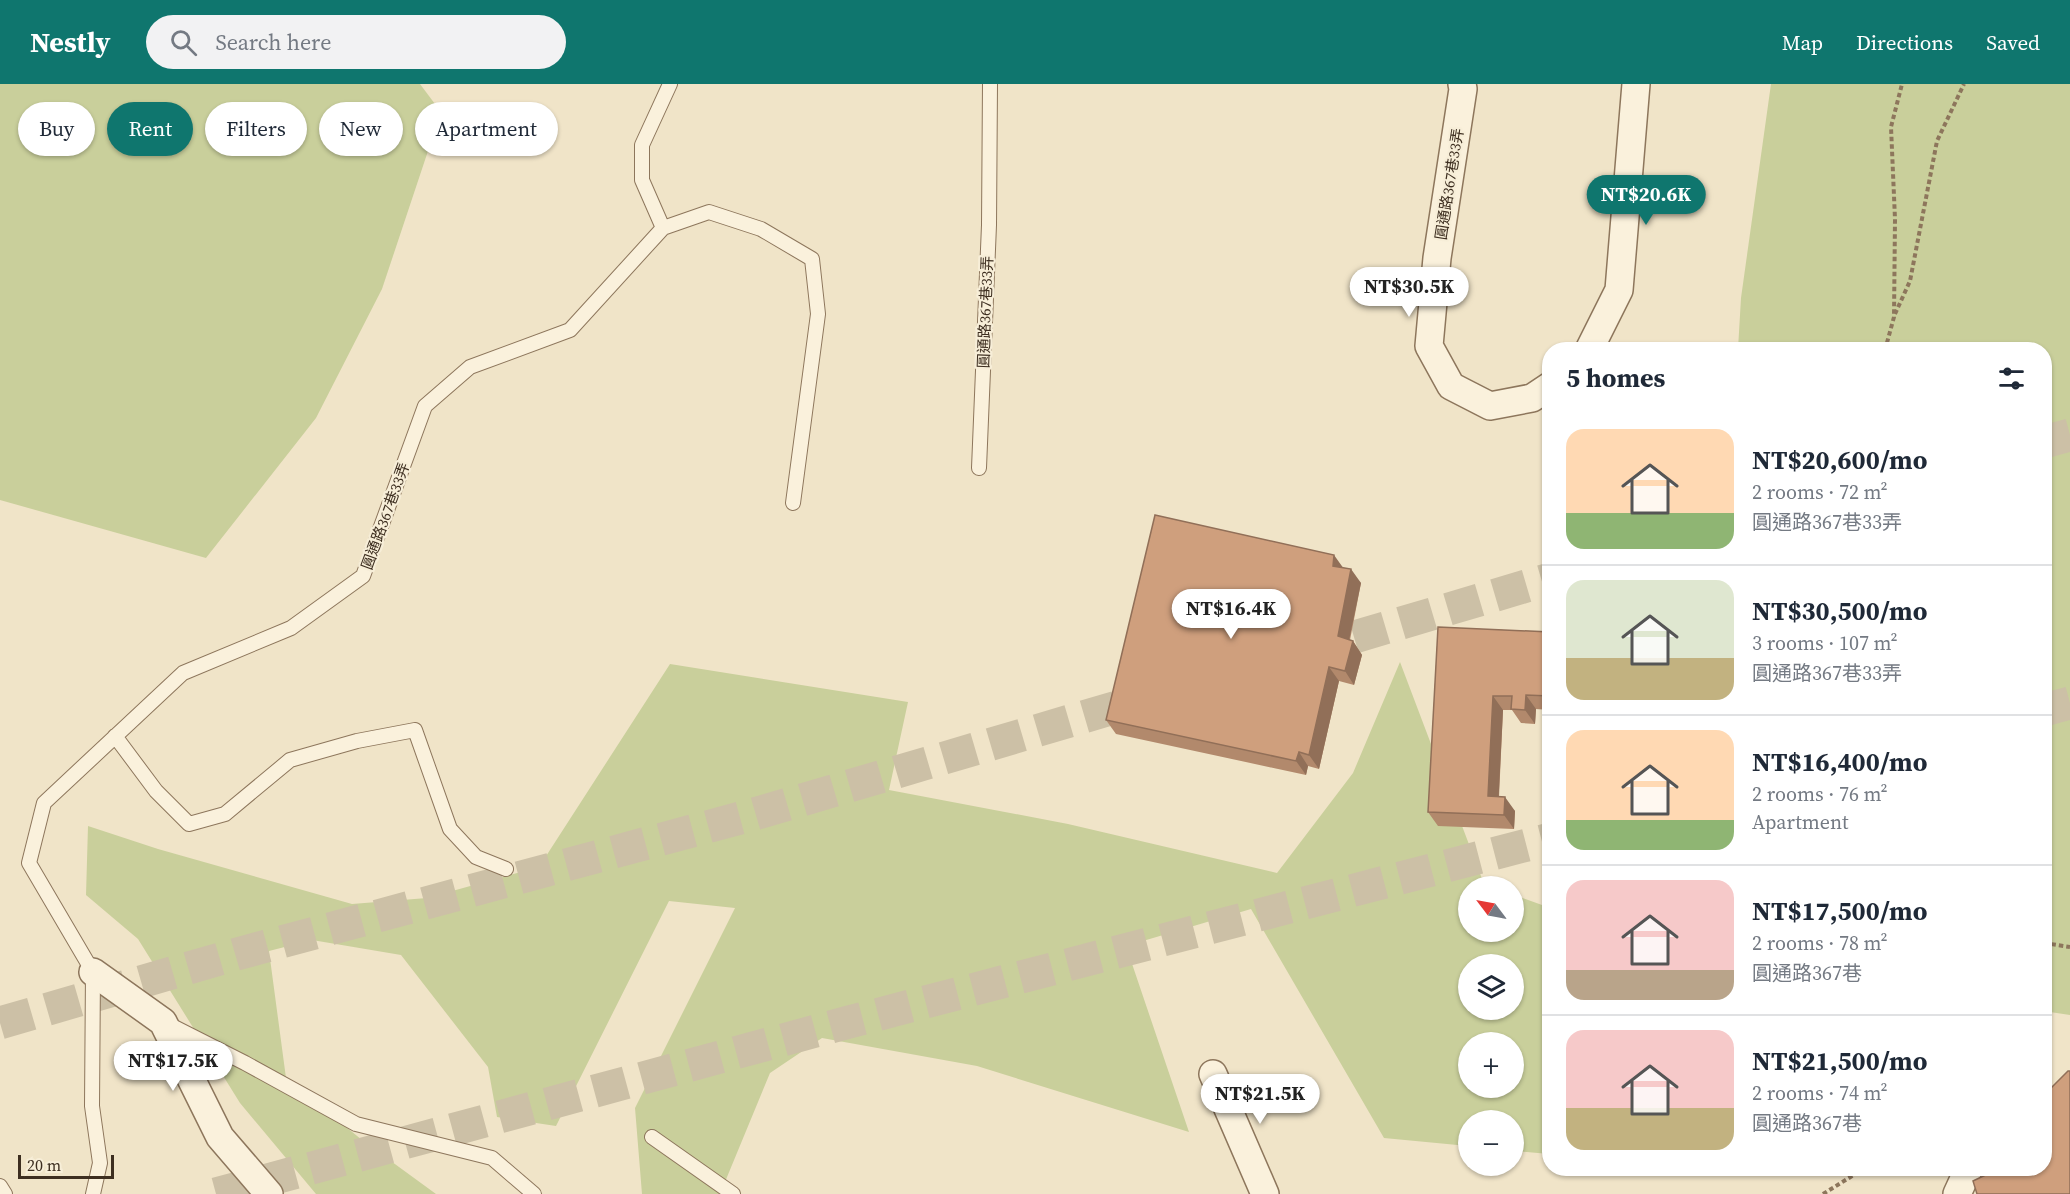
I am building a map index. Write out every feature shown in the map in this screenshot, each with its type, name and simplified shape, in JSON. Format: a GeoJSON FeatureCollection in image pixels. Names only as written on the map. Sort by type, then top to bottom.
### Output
{"type":"FeatureCollection","features":[{"type":"Feature","properties":{"kind":"street","name":"圓通路367巷33弄"},"geometry":{"type":"LineString","coordinates":[[1462,84],[1437,258],[1429,346],[1451,386],[1490,406],[1532,398],[1542,391]]}},
{"type":"Feature","properties":{"kind":"street"},"geometry":{"type":"LineString","coordinates":[[1593,342],[1618,290],[1636,84]]}},
{"type":"Feature","properties":{"kind":"street"},"geometry":{"type":"LineString","coordinates":[[93,972],[163,1022],[220,1137],[268,1194]]}},
{"type":"Feature","properties":{"kind":"street"},"geometry":{"type":"LineString","coordinates":[[1213,1074],[1265,1194]]}},
{"type":"Feature","properties":{"kind":"street"},"geometry":{"type":"LineString","coordinates":[[1957,1194],[1965,1176]]}},
{"type":"Feature","properties":{"kind":"lane"},"geometry":{"type":"LineString","coordinates":[[670,84],[642,145],[642,180],[663,228],[709,212],[761,229],[812,259],[818,314],[793,503]]}},
{"type":"Feature","properties":{"kind":"lane","name":"圓通路367巷33弄"},"geometry":{"type":"LineString","coordinates":[[979,468],[989,225],[990,84]]}},
{"type":"Feature","properties":{"kind":"lane","name":"圓通路367巷33弄"},"geometry":{"type":"LineString","coordinates":[[93,972],[28,863],[44,803],[183,674],[291,628],[363,576],[426,406],[470,367],[570,330],[663,228]]}},
{"type":"Feature","properties":{"kind":"lane"},"geometry":{"type":"LineString","coordinates":[[116,736],[156,791],[189,824],[225,814],[290,760],[357,741],[414,730],[450,829],[476,857],[506,869]]}},
{"type":"Feature","properties":{"kind":"lane"},"geometry":{"type":"LineString","coordinates":[[93,972],[92,1106],[100,1163],[93,1194]]}},
{"type":"Feature","properties":{"kind":"lane"},"geometry":{"type":"LineString","coordinates":[[163,1022],[245,1063],[356,1124],[492,1158],[534,1194]]}},
{"type":"Feature","properties":{"kind":"lane"},"geometry":{"type":"LineString","coordinates":[[652,1137],[734,1194]]}},
{"type":"Feature","properties":{"kind":"lane"},"geometry":{"type":"LineString","coordinates":[[0,1186],[5,1194]]}},
{"type":"Feature","properties":{"kind":"path"},"geometry":{"type":"LineString","coordinates":[[1894,317],[1895,219],[1892,127],[1902,84]]}},
{"type":"Feature","properties":{"kind":"path"},"geometry":{"type":"LineString","coordinates":[[1888,342],[1894,317],[1910,281],[1937,141],[1964,84]]}},
{"type":"Feature","properties":{"kind":"path"},"geometry":{"type":"LineString","coordinates":[[2052,944],[2070,947]]}},
{"type":"Feature","properties":{"kind":"path"},"geometry":{"type":"LineString","coordinates":[[1823,1194],[1852,1176]]}},
{"type":"Feature","properties":{"kind":"green space"},"geometry":{"type":"Polygon","coordinates":[[[0,84],[420,84],[434,102],[415,102],[415,156],[426,156],[382,289],[316,418],[206,558],[0,500],[0,84]]]}},
{"type":"Feature","properties":{"kind":"green space"},"geometry":{"type":"Polygon","coordinates":[[[1771,84],[2070,84],[2070,1015],[2052,1012],[2052,342],[1738,342],[1741,298],[1771,84]]]}},
{"type":"Feature","properties":{"kind":"green space"},"geometry":{"type":"Polygon","coordinates":[[[1400,662],[1481,876],[1458,876],[1458,942],[1524,942],[1524,899],[1542,905],[1542,1153],[1524,1152],[1524,1110],[1458,1110],[1458,1145],[1384,1138],[1251,909],[1126,946],[1189,1132],[977,1066],[822,1038],[770,1073],[720,1194],[642,1194],[635,1108],[735,908],[669,901],[556,1126],[497,1117],[488,1067],[401,955],[312,940],[269,951],[286,1078],[362,1140],[436,1194],[316,1194],[240,1103],[138,939],[86,895],[88,826],[158,849],[352,904],[427,898],[539,867],[670,664],[908,702],[889,790],[1068,824],[1277,873],[1353,773],[1400,662]]]}},
{"type":"Feature","properties":{"kind":"building"},"geometry":{"type":"Polygon","coordinates":[[[1155,515],[1334,555],[1333,566],[1351,569],[1338,636],[1353,641],[1345,671],[1329,667],[1309,755],[1299,752],[1296,761],[1106,720],[1155,515]]]}},
{"type":"Feature","properties":{"kind":"building"},"geometry":{"type":"Polygon","coordinates":[[[1438,627],[1542,632],[1542,696],[1526,695],[1525,710],[1511,709],[1512,696],[1493,696],[1488,796],[1505,797],[1504,815],[1428,812],[1438,627]]]}},
{"type":"Feature","properties":{"kind":"building"},"geometry":{"type":"Polygon","coordinates":[[[2070,1071],[2070,1194],[1977,1194],[1973,1181],[1983,1176],[2052,1176],[2052,1087],[2070,1071]]]}},
{"type":"Feature","properties":{"kind":"tunnel"},"geometry":{"type":"LineString","coordinates":[[2052,440],[2070,435]]}},
{"type":"Feature","properties":{"kind":"tunnel"},"geometry":{"type":"LineString","coordinates":[[1307,651],[1542,581]]}},
{"type":"Feature","properties":{"kind":"tunnel"},"geometry":{"type":"LineString","coordinates":[[0,1023],[237,954],[751,815],[1151,697]]}},
{"type":"Feature","properties":{"kind":"tunnel"},"geometry":{"type":"LineString","coordinates":[[2052,708],[2070,703]]}},
{"type":"Feature","properties":{"kind":"tunnel"},"geometry":{"type":"LineString","coordinates":[[216,1194],[849,1022],[1542,841]]}}]}
